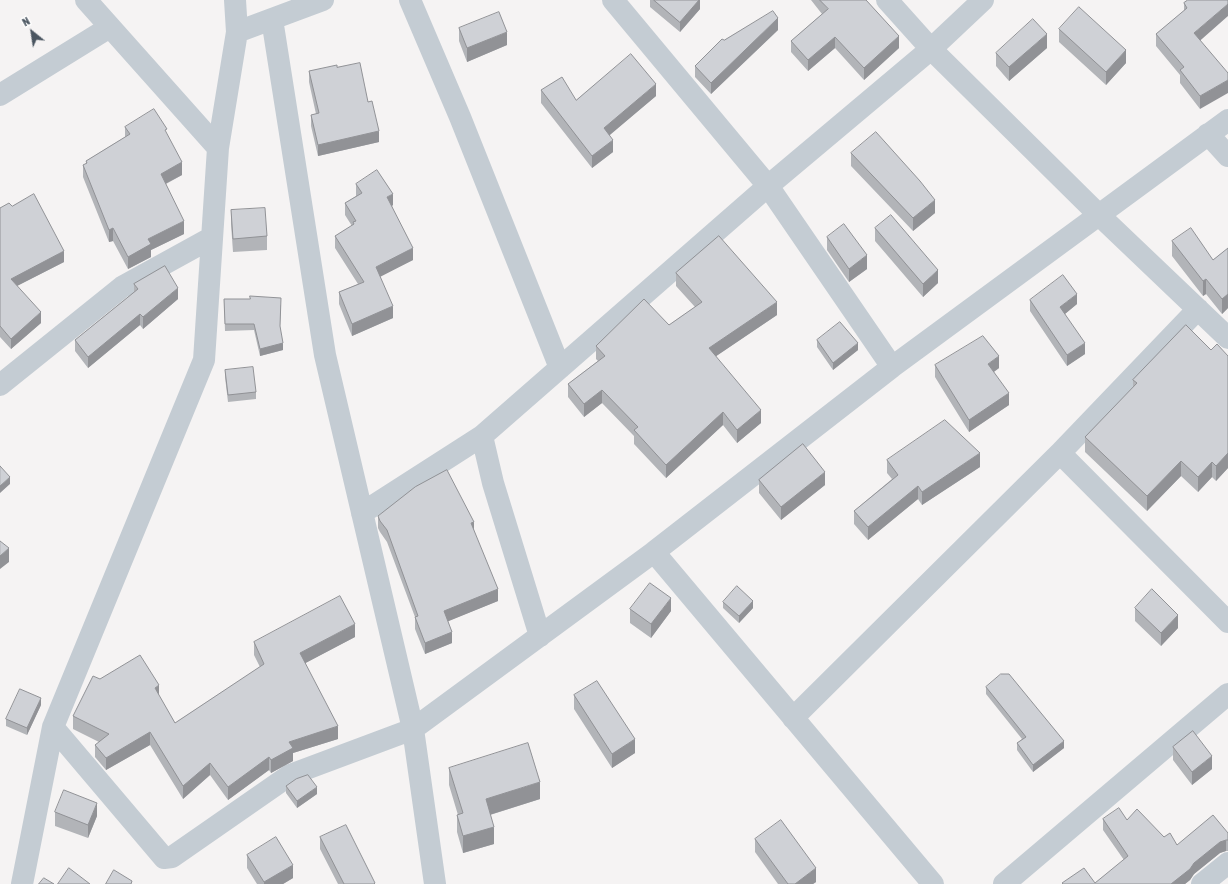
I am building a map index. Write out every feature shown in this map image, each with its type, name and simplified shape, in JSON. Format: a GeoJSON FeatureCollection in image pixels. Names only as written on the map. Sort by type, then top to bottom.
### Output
{"type":"FeatureCollection","features":[{"type":"Feature","properties":{"kind":"street"},"geometry":{"type":"LineString","coordinates":[[86,0],[218,148]]}},
{"type":"Feature","properties":{"kind":"street"},"geometry":{"type":"LineString","coordinates":[[22,884],[53,727],[204,360],[218,148],[237,32],[235,0]]}},
{"type":"Feature","properties":{"kind":"street"},"geometry":{"type":"LineString","coordinates":[[237,32],[323,0]]}},
{"type":"Feature","properties":{"kind":"street"},"geometry":{"type":"LineString","coordinates":[[410,0],[460,117],[560,368]]}},
{"type":"Feature","properties":{"kind":"street"},"geometry":{"type":"LineString","coordinates":[[613,0],[768,186],[892,367]]}},
{"type":"Feature","properties":{"kind":"street"},"geometry":{"type":"LineString","coordinates":[[887,0],[931,49],[1099,215],[1228,338]]}},
{"type":"Feature","properties":{"kind":"street"},"geometry":{"type":"LineString","coordinates":[[362,513],[482,436],[768,186],[931,49],[983,0]]}},
{"type":"Feature","properties":{"kind":"street"},"geometry":{"type":"LineString","coordinates":[[272,19],[325,355],[413,729],[435,884]]}},
{"type":"Feature","properties":{"kind":"street"},"geometry":{"type":"LineString","coordinates":[[0,95],[110,27]]}},
{"type":"Feature","properties":{"kind":"street"},"geometry":{"type":"LineString","coordinates":[[53,727],[164,858],[172,857],[290,776],[413,729],[654,552],[892,367],[1228,120]]}},
{"type":"Feature","properties":{"kind":"street"},"geometry":{"type":"LineString","coordinates":[[1208,134],[1228,156]]}},
{"type":"Feature","properties":{"kind":"street"},"geometry":{"type":"LineString","coordinates":[[0,385],[122,286],[211,238]]}},
{"type":"Feature","properties":{"kind":"street"},"geometry":{"type":"LineString","coordinates":[[793,718],[1060,453],[1198,310]]}},
{"type":"Feature","properties":{"kind":"street"},"geometry":{"type":"LineString","coordinates":[[482,436],[493,483],[540,636]]}},
{"type":"Feature","properties":{"kind":"street"},"geometry":{"type":"LineString","coordinates":[[1060,453],[1228,622]]}},
{"type":"Feature","properties":{"kind":"street"},"geometry":{"type":"LineString","coordinates":[[654,552],[933,884]]}},
{"type":"Feature","properties":{"kind":"street"},"geometry":{"type":"LineString","coordinates":[[1004,884],[1228,694]]}},
{"type":"Feature","properties":{"kind":"street"},"geometry":{"type":"LineString","coordinates":[[1202,884],[1228,863]]}},
{"type":"Feature","properties":{"kind":"building"},"geometry":{"type":"Polygon","coordinates":[[[654,0],[699,0],[680,22],[654,0]]]}},
{"type":"Feature","properties":{"kind":"building"},"geometry":{"type":"Polygon","coordinates":[[[820,0],[866,0],[899,36],[864,68],[835,37],[808,60],[791,41],[828,9],[820,0]]]}},
{"type":"Feature","properties":{"kind":"building"},"geometry":{"type":"Polygon","coordinates":[[[1188,0],[1228,0],[1228,4],[1194,33],[1228,73],[1228,80],[1200,96],[1180,70],[1184,67],[1156,34],[1187,8],[1184,3],[1188,0]]]}},
{"type":"Feature","properties":{"kind":"building"},"geometry":{"type":"Polygon","coordinates":[[[1079,7],[1126,50],[1106,72],[1059,29],[1079,7]]]}},
{"type":"Feature","properties":{"kind":"building"},"geometry":{"type":"Polygon","coordinates":[[[773,11],[778,18],[711,83],[695,66],[722,39],[724,40],[773,11]]]}},
{"type":"Feature","properties":{"kind":"building"},"geometry":{"type":"Polygon","coordinates":[[[499,12],[507,32],[467,48],[459,28],[499,12]]]}},
{"type":"Feature","properties":{"kind":"building"},"geometry":{"type":"Polygon","coordinates":[[[1033,19],[1047,34],[1009,67],[996,53],[1033,19]]]}},
{"type":"Feature","properties":{"kind":"building"},"geometry":{"type":"Polygon","coordinates":[[[631,54],[656,84],[604,128],[613,140],[592,156],[541,90],[562,77],[576,100],[631,54]]]}},
{"type":"Feature","properties":{"kind":"building"},"geometry":{"type":"Polygon","coordinates":[[[360,63],[368,102],[372,101],[379,131],[318,145],[311,115],[319,113],[309,71],[337,65],[337,67],[360,63]]]}},
{"type":"Feature","properties":{"kind":"building"},"geometry":{"type":"Polygon","coordinates":[[[154,109],[167,129],[165,130],[182,162],[161,174],[184,221],[148,239],[151,244],[128,257],[113,228],[109,230],[83,165],[87,163],[86,161],[130,134],[125,127],[154,109]]]}},
{"type":"Feature","properties":{"kind":"building"},"geometry":{"type":"Polygon","coordinates":[[[876,132],[935,200],[913,218],[851,153],[876,132]]]}},
{"type":"Feature","properties":{"kind":"building"},"geometry":{"type":"Polygon","coordinates":[[[377,170],[393,194],[387,197],[413,248],[376,267],[393,306],[352,324],[339,292],[364,282],[335,236],[354,224],[353,222],[356,221],[345,203],[362,193],[356,184],[377,170]]]}},
{"type":"Feature","properties":{"kind":"building"},"geometry":{"type":"Polygon","coordinates":[[[34,194],[64,251],[11,279],[41,312],[11,339],[0,326],[0,208],[9,203],[12,206],[34,194]]]}},
{"type":"Feature","properties":{"kind":"building"},"geometry":{"type":"Polygon","coordinates":[[[265,208],[267,236],[233,239],[231,210],[265,208]]]}},
{"type":"Feature","properties":{"kind":"building"},"geometry":{"type":"Polygon","coordinates":[[[891,215],[938,270],[923,284],[875,228],[891,215]]]}},
{"type":"Feature","properties":{"kind":"building"},"geometry":{"type":"Polygon","coordinates":[[[844,224],[867,255],[849,269],[827,237],[844,224]]]}},
{"type":"Feature","properties":{"kind":"building"},"geometry":{"type":"Polygon","coordinates":[[[1191,228],[1213,260],[1228,248],[1228,294],[1222,299],[1206,279],[1203,281],[1172,241],[1191,228]]]}},
{"type":"Feature","properties":{"kind":"building"},"geometry":{"type":"Polygon","coordinates":[[[719,236],[777,302],[709,348],[761,410],[737,430],[723,412],[666,465],[634,430],[638,427],[602,390],[584,404],[568,384],[605,356],[596,346],[644,299],[669,325],[702,302],[676,273],[719,236]]]}},
{"type":"Feature","properties":{"kind":"building"},"geometry":{"type":"Polygon","coordinates":[[[165,266],[178,288],[143,317],[140,314],[88,357],[75,340],[138,289],[134,284],[165,266]]]}},
{"type":"Feature","properties":{"kind":"building"},"geometry":{"type":"Polygon","coordinates":[[[1063,275],[1077,294],[1060,307],[1085,343],[1067,355],[1030,300],[1063,275]]]}},
{"type":"Feature","properties":{"kind":"building"},"geometry":{"type":"Polygon","coordinates":[[[250,296],[281,298],[280,326],[283,343],[260,349],[254,324],[225,324],[224,299],[250,299],[250,296]]]}},
{"type":"Feature","properties":{"kind":"building"},"geometry":{"type":"Polygon","coordinates":[[[840,322],[858,343],[833,363],[817,340],[840,322]]]}},
{"type":"Feature","properties":{"kind":"building"},"geometry":{"type":"Polygon","coordinates":[[[1186,325],[1211,350],[1217,344],[1228,356],[1228,453],[1216,466],[1212,462],[1198,477],[1181,461],[1147,496],[1085,437],[1137,383],[1133,380],[1186,325]]]}},
{"type":"Feature","properties":{"kind":"building"},"geometry":{"type":"Polygon","coordinates":[[[983,336],[999,356],[988,364],[1009,393],[969,420],[935,365],[983,336]]]}},
{"type":"Feature","properties":{"kind":"building"},"geometry":{"type":"Polygon","coordinates":[[[253,367],[256,392],[228,395],[225,370],[253,367]]]}},
{"type":"Feature","properties":{"kind":"building"},"geometry":{"type":"Polygon","coordinates":[[[945,420],[980,453],[922,492],[918,486],[868,527],[854,511],[898,475],[887,460],[945,420]]]}},
{"type":"Feature","properties":{"kind":"building"},"geometry":{"type":"Polygon","coordinates":[[[803,444],[825,472],[781,507],[759,480],[803,444]]]}},
{"type":"Feature","properties":{"kind":"building"},"geometry":{"type":"Polygon","coordinates":[[[0,466],[10,477],[0,486],[0,466]]]}},
{"type":"Feature","properties":{"kind":"building"},"geometry":{"type":"Polygon","coordinates":[[[447,470],[474,522],[471,523],[498,589],[444,611],[452,632],[425,643],[415,617],[418,616],[387,530],[378,516],[415,487],[447,470]]]}},
{"type":"Feature","properties":{"kind":"building"},"geometry":{"type":"Polygon","coordinates":[[[0,541],[9,548],[0,556],[0,541]]]}},
{"type":"Feature","properties":{"kind":"building"},"geometry":{"type":"Polygon","coordinates":[[[650,583],[671,598],[651,624],[630,609],[650,583]]]}},
{"type":"Feature","properties":{"kind":"building"},"geometry":{"type":"Polygon","coordinates":[[[737,586],[753,601],[739,616],[723,602],[737,586]]]}},
{"type":"Feature","properties":{"kind":"building"},"geometry":{"type":"Polygon","coordinates":[[[1152,589],[1178,615],[1161,633],[1135,608],[1152,589]]]}},
{"type":"Feature","properties":{"kind":"building"},"geometry":{"type":"Polygon","coordinates":[[[340,596],[355,624],[300,653],[338,726],[289,742],[293,748],[271,760],[269,757],[228,787],[210,763],[183,786],[150,732],[106,758],[95,745],[109,734],[73,716],[93,676],[100,679],[140,655],[159,685],[155,688],[175,723],[264,664],[254,642],[340,596]]]}},
{"type":"Feature","properties":{"kind":"building"},"geometry":{"type":"Polygon","coordinates":[[[1001,674],[1009,674],[1064,741],[1033,765],[1017,743],[1026,737],[986,687],[1001,674]]]}},
{"type":"Feature","properties":{"kind":"building"},"geometry":{"type":"Polygon","coordinates":[[[597,681],[635,739],[612,754],[574,695],[597,681]]]}},
{"type":"Feature","properties":{"kind":"building"},"geometry":{"type":"Polygon","coordinates":[[[20,689],[41,698],[27,728],[6,719],[20,689]]]}},
{"type":"Feature","properties":{"kind":"building"},"geometry":{"type":"Polygon","coordinates":[[[1193,731],[1212,756],[1192,772],[1173,747],[1193,731]]]}},
{"type":"Feature","properties":{"kind":"building"},"geometry":{"type":"Polygon","coordinates":[[[528,743],[540,782],[486,799],[494,827],[463,836],[457,815],[463,813],[449,768],[528,743]]]}},
{"type":"Feature","properties":{"kind":"building"},"geometry":{"type":"Polygon","coordinates":[[[308,775],[317,787],[297,801],[286,786],[296,779],[308,775]]]}},
{"type":"Feature","properties":{"kind":"building"},"geometry":{"type":"Polygon","coordinates":[[[64,790],[97,803],[88,825],[55,812],[64,790]]]}},
{"type":"Feature","properties":{"kind":"building"},"geometry":{"type":"Polygon","coordinates":[[[1119,808],[1127,820],[1137,809],[1164,837],[1170,833],[1177,845],[1213,815],[1228,833],[1228,840],[1220,842],[1171,884],[1063,884],[1062,883],[1084,868],[1095,883],[1128,856],[1103,819],[1119,808]]]}},
{"type":"Feature","properties":{"kind":"building"},"geometry":{"type":"Polygon","coordinates":[[[781,820],[816,868],[795,884],[788,884],[755,839],[781,820]]]}},
{"type":"Feature","properties":{"kind":"building"},"geometry":{"type":"Polygon","coordinates":[[[346,825],[375,883],[374,884],[344,884],[320,837],[346,825]]]}},
{"type":"Feature","properties":{"kind":"building"},"geometry":{"type":"Polygon","coordinates":[[[276,837],[293,865],[264,882],[247,855],[276,837]]]}},
{"type":"Feature","properties":{"kind":"building"},"geometry":{"type":"Polygon","coordinates":[[[69,868],[90,884],[58,884],[69,868]]]}},
{"type":"Feature","properties":{"kind":"building"},"geometry":{"type":"Polygon","coordinates":[[[114,870],[132,881],[131,884],[106,884],[114,870]]]}},
{"type":"Feature","properties":{"kind":"building"},"geometry":{"type":"Polygon","coordinates":[[[44,878],[54,884],[39,884],[44,878]]]}}]}
